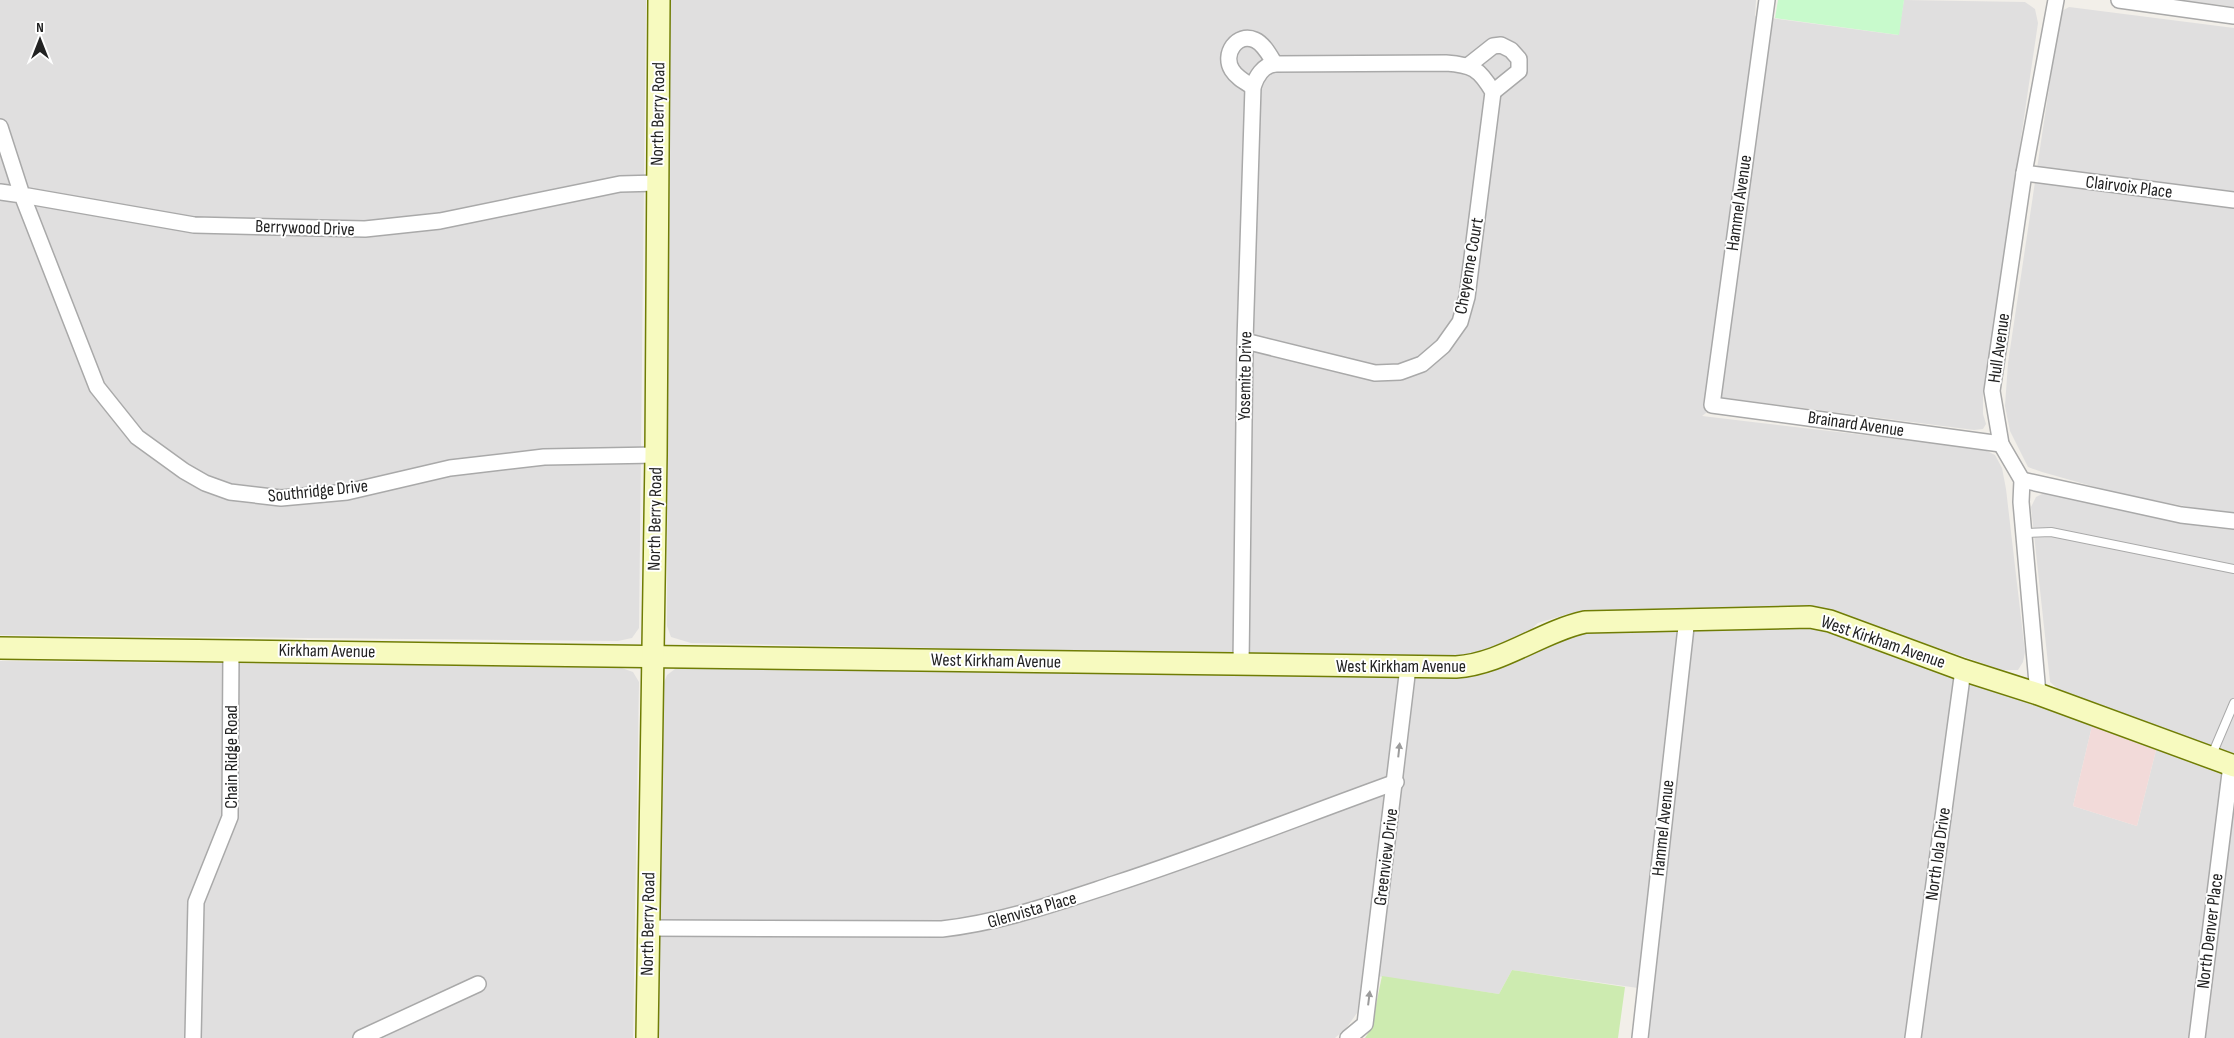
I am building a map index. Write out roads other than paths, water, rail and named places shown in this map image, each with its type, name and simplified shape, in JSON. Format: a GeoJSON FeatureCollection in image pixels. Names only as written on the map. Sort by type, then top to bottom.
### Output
{"type":"FeatureCollection","features":[{"type":"Feature","properties":{"kind":"street","name":"North Berry Road"},"geometry":{"type":"LineString","coordinates":[[647,1038],[656,455],[659,0]]}},
{"type":"Feature","properties":{"kind":"street","name":"Hammel Avenue"},"geometry":{"type":"LineString","coordinates":[[1712,405],[1767,0]]}},
{"type":"Feature","properties":{"kind":"street","name":"Hull Avenue"},"geometry":{"type":"LineString","coordinates":[[2038,694],[2024,534],[2022,480],[2001,444],[1992,391],[2024,173],[2056,0]]}},
{"type":"Feature","properties":{"kind":"street"},"geometry":{"type":"LineString","coordinates":[[2119,0],[2234,16]]}},
{"type":"Feature","properties":{"kind":"street"},"geometry":{"type":"LineString","coordinates":[[1275,64],[1263,46],[1255,40],[1244,38],[1236,43],[1229,52],[1231,69],[1240,79],[1255,81],[1270,64],[1275,64],[1446,63],[1469,65],[1484,77],[1493,92],[1519,71],[1519,59],[1511,50],[1501,45],[1493,46],[1469,65]]}},
{"type":"Feature","properties":{"kind":"street","name":"Yosemite Drive"},"geometry":{"type":"LineString","coordinates":[[1241,664],[1245,341],[1255,81]]}},
{"type":"Feature","properties":{"kind":"street","name":"Cheyenne Court"},"geometry":{"type":"LineString","coordinates":[[1245,341],[1375,373],[1400,372],[1422,364],[1443,346],[1460,322],[1467,296],[1493,92]]}},
{"type":"Feature","properties":{"kind":"street"},"geometry":{"type":"LineString","coordinates":[[0,127],[22,195],[0,192]]}},
{"type":"Feature","properties":{"kind":"street","name":"Clairvoix Place"},"geometry":{"type":"LineString","coordinates":[[2024,173],[2234,200]]}},
{"type":"Feature","properties":{"kind":"street","name":"Berrywood Drive"},"geometry":{"type":"LineString","coordinates":[[22,195],[194,225],[365,229],[440,221],[620,184],[658,183]]}},
{"type":"Feature","properties":{"kind":"street","name":"Southridge Drive"},"geometry":{"type":"LineString","coordinates":[[22,195],[97,387],[138,437],[184,471],[205,483],[230,492],[281,498],[347,492],[450,468],[525,460],[656,455]]}},
{"type":"Feature","properties":{"kind":"street","name":"Brainard Avenue"},"geometry":{"type":"LineString","coordinates":[[1712,405],[2001,444]]}},
{"type":"Feature","properties":{"kind":"street"},"geometry":{"type":"LineString","coordinates":[[2022,480],[2181,515],[2234,521]]}},
{"type":"Feature","properties":{"kind":"street","name":"Hammel Avenue"},"geometry":{"type":"LineString","coordinates":[[1640,1038],[1686,618]]}},
{"type":"Feature","properties":{"kind":"street","name":"West Kirkham Avenue"},"geometry":{"type":"LineString","coordinates":[[653,657],[1408,667],[1475,666],[1552,632],[1585,622],[1686,618],[1817,618],[1963,670],[2038,694],[2232,766]]}},
{"type":"Feature","properties":{"kind":"street","name":"Kirkham Avenue"},"geometry":{"type":"LineString","coordinates":[[0,648],[653,657]]}},
{"type":"Feature","properties":{"kind":"street","name":"Chain Ridge Road"},"geometry":{"type":"LineString","coordinates":[[193,1038],[196,902],[230,817],[231,650]]}},
{"type":"Feature","properties":{"kind":"street","name":"Greenview Drive"},"geometry":{"type":"LineString","coordinates":[[1348,1038],[1365,1024],[1396,782],[1408,667]]}},
{"type":"Feature","properties":{"kind":"street","name":"North Iola Drive"},"geometry":{"type":"LineString","coordinates":[[1913,1038],[1963,670]]}},
{"type":"Feature","properties":{"kind":"street","name":"North Denver Place"},"geometry":{"type":"LineString","coordinates":[[2197,1038],[2232,766]]}},
{"type":"Feature","properties":{"kind":"street","name":"Glenvista Place"},"geometry":{"type":"LineString","coordinates":[[648,928],[942,929],[982,925],[1022,915],[1162,868],[1396,782]]}},
{"type":"Feature","properties":{"kind":"street"},"geometry":{"type":"LineString","coordinates":[[361,1038],[478,984]]}},
{"type":"Feature","properties":{"kind":"lane"},"geometry":{"type":"LineString","coordinates":[[2024,534],[2051,532],[2234,569]]}},
{"type":"Feature","properties":{"kind":"lane"},"geometry":{"type":"LineString","coordinates":[[2210,758],[2234,703]]}}]}
